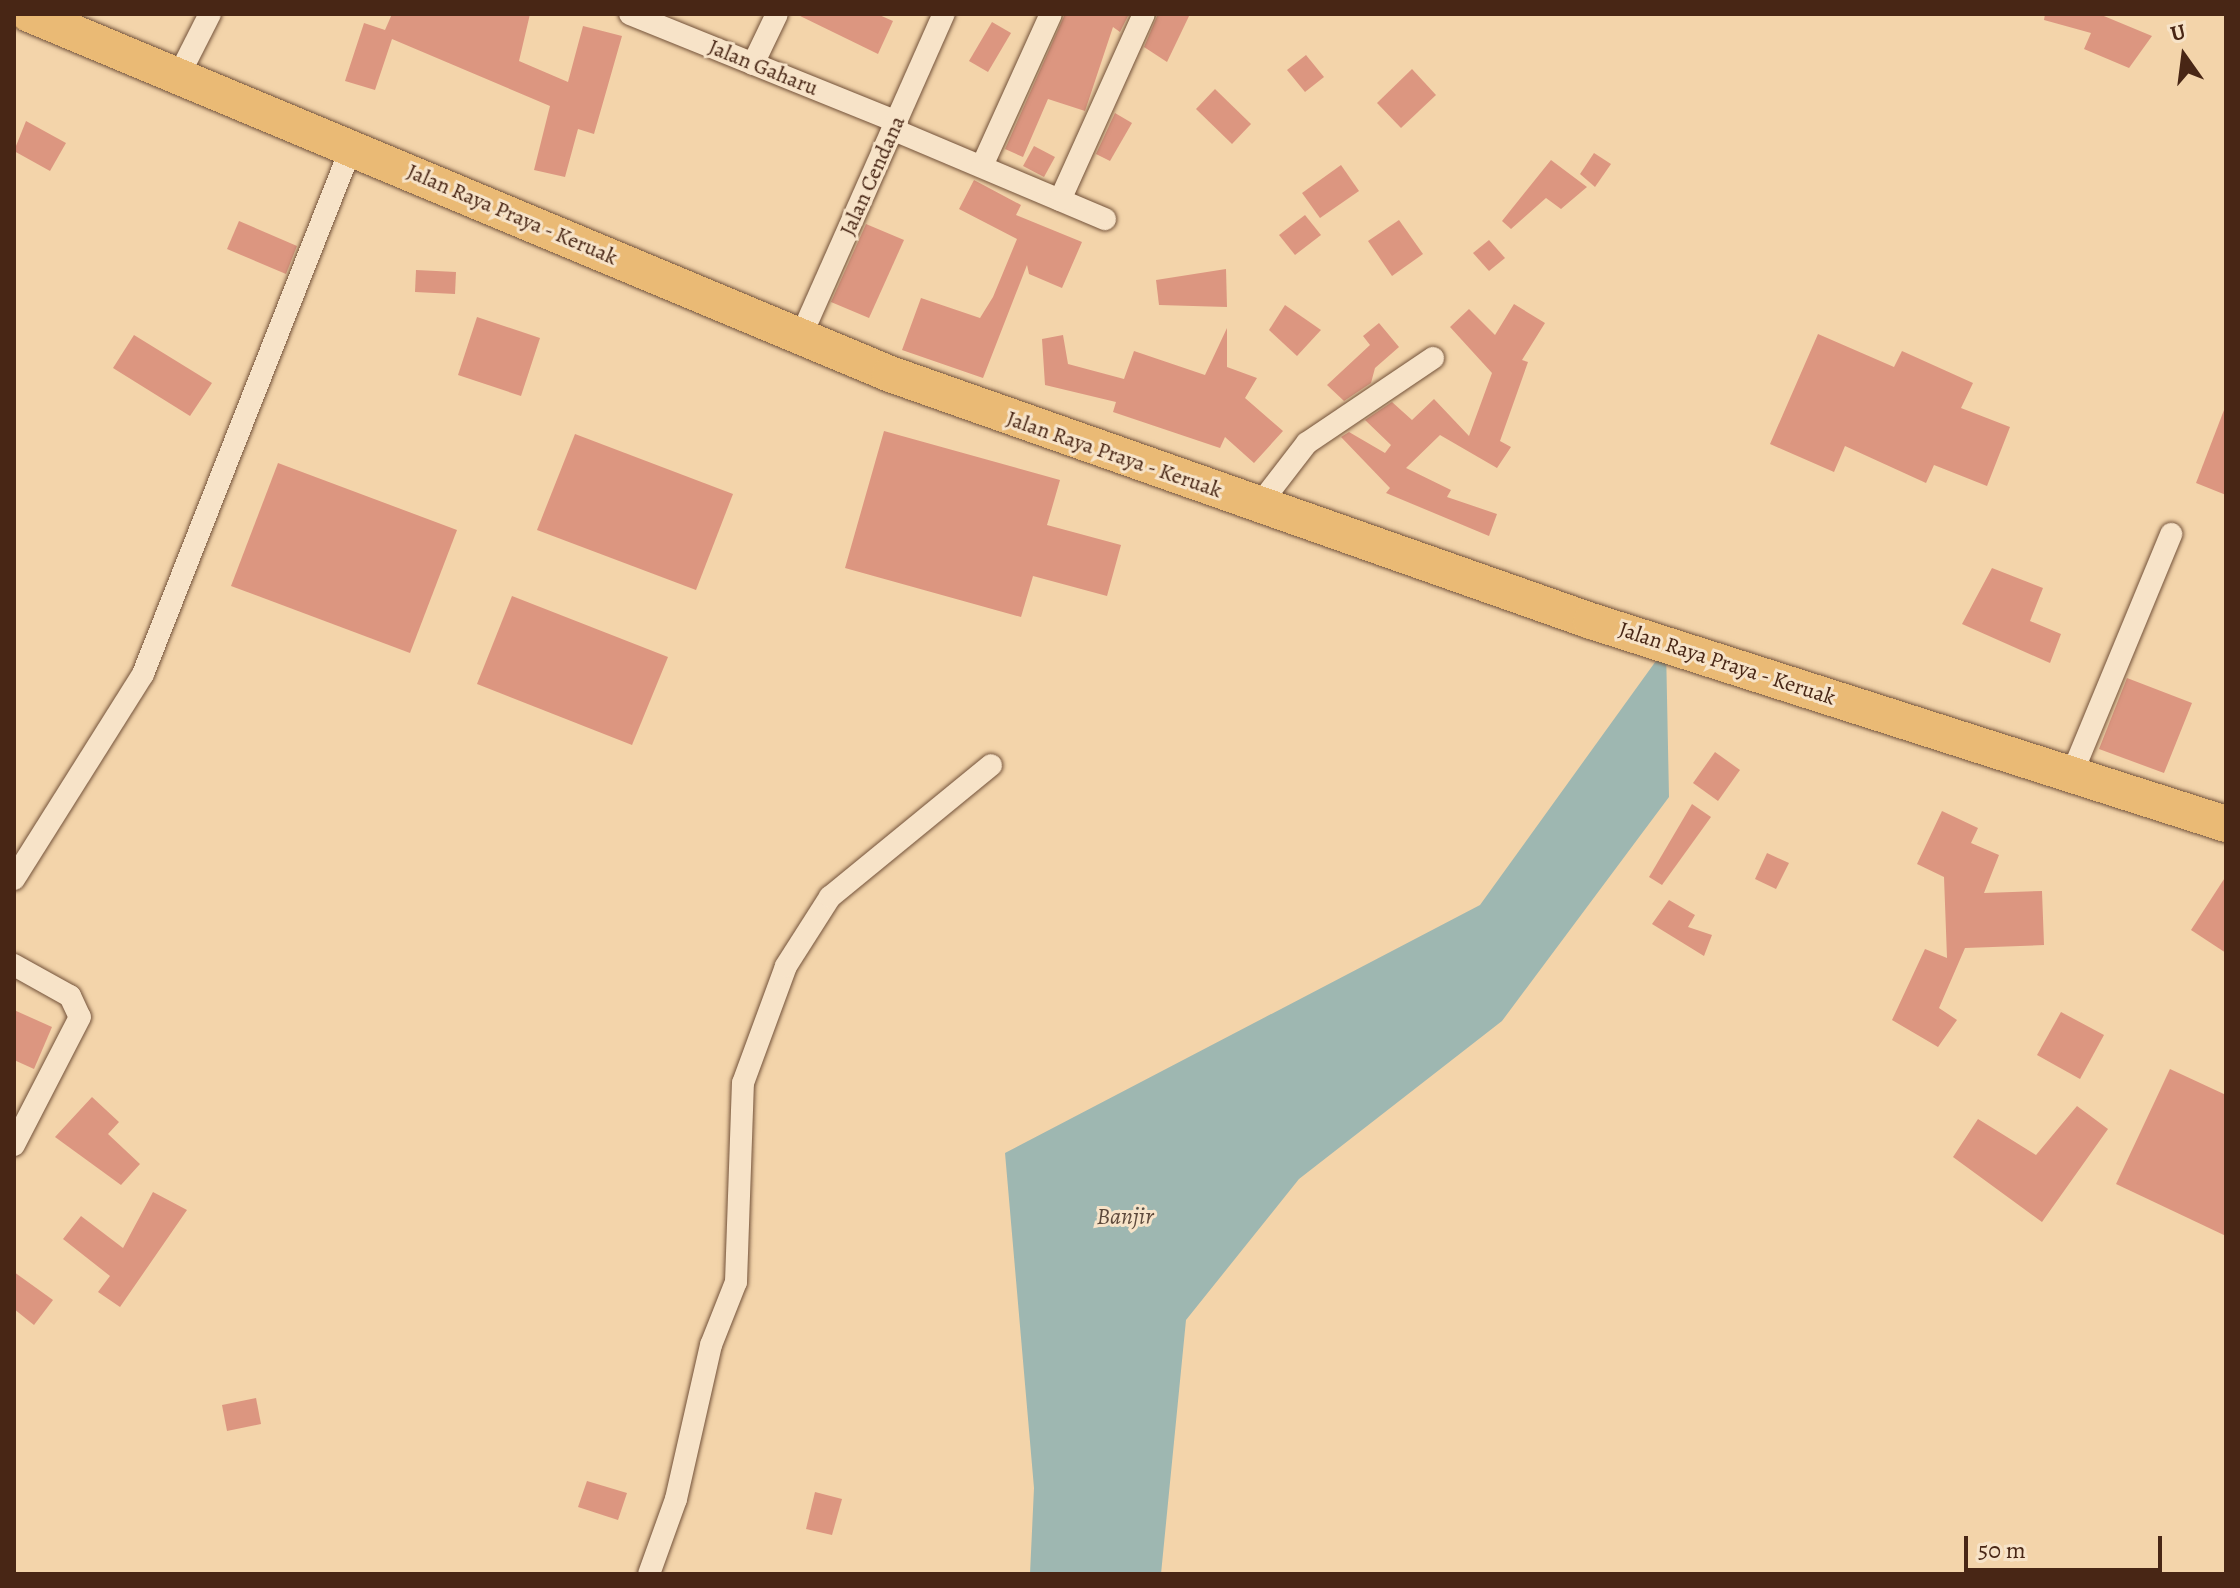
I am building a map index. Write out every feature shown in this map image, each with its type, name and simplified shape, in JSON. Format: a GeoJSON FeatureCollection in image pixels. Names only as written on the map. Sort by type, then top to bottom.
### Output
{"type":"FeatureCollection","features":[{"type":"Feature","properties":{"kind":"main road","name":"Jalan Raya Praya - Keruak"},"geometry":{"type":"LineString","coordinates":[[29,14],[801,336],[1259,505],[2071,776],[2226,824]]}},
{"type":"Feature","properties":{"kind":"street"},"geometry":{"type":"LineString","coordinates":[[179,75],[210,14]]}},
{"type":"Feature","properties":{"kind":"street","name":"Jalan Gaharu"},"geometry":{"type":"LineString","coordinates":[[630,14],[753,64],[1105,219]]}},
{"type":"Feature","properties":{"kind":"street"},"geometry":{"type":"LineString","coordinates":[[753,64],[777,14]]}},
{"type":"Feature","properties":{"kind":"street","name":"Jalan Cendana"},"geometry":{"type":"LineString","coordinates":[[801,336],[944,14]]}},
{"type":"Feature","properties":{"kind":"street"},"geometry":{"type":"LineString","coordinates":[[982,166],[1051,14]]}},
{"type":"Feature","properties":{"kind":"street"},"geometry":{"type":"LineString","coordinates":[[1060,200],[1144,14]]}},
{"type":"Feature","properties":{"kind":"street"},"geometry":{"type":"LineString","coordinates":[[14,879],[143,674],[351,148]]}},
{"type":"Feature","properties":{"kind":"street"},"geometry":{"type":"LineString","coordinates":[[1259,505],[1301,448],[1433,358]]}},
{"type":"Feature","properties":{"kind":"street"},"geometry":{"type":"LineString","coordinates":[[2071,776],[2171,534]]}},
{"type":"Feature","properties":{"kind":"street"},"geometry":{"type":"LineString","coordinates":[[649,1574],[676,1499],[711,1345],[736,1282],[743,1083],[786,966],[830,897],[991,765]]}},
{"type":"Feature","properties":{"kind":"street"},"geometry":{"type":"LineString","coordinates":[[14,965],[70,996],[80,1017],[14,1145]]}},
{"type":"Feature","properties":{"kind":"water","name":"Banjir"},"geometry":{"type":"Polygon","coordinates":[[[1666,647],[1669,797],[1502,1021],[1299,1179],[1186,1320],[1161,1574],[1030,1574],[1034,1488],[1005,1153],[1480,905],[1666,647]]]}},
{"type":"Feature","properties":{"kind":"building"},"geometry":{"type":"Polygon","coordinates":[[[392,14],[530,14],[519,61],[568,82],[583,26],[622,36],[594,134],[578,129],[565,177],[534,170],[550,106],[392,39],[375,90],[345,81],[364,23],[385,30],[392,14]]]}},
{"type":"Feature","properties":{"kind":"building"},"geometry":{"type":"Polygon","coordinates":[[[796,14],[877,14],[893,21],[878,54],[796,14]]]}},
{"type":"Feature","properties":{"kind":"building"},"geometry":{"type":"Polygon","coordinates":[[[1065,14],[1129,14],[1120,32],[1113,27],[1085,111],[1048,99],[1023,157],[1005,149],[1065,14]]]}},
{"type":"Feature","properties":{"kind":"building"},"geometry":{"type":"Polygon","coordinates":[[[1158,14],[1190,14],[1167,62],[1144,47],[1158,14]]]}},
{"type":"Feature","properties":{"kind":"building"},"geometry":{"type":"Polygon","coordinates":[[[2045,14],[2099,14],[2152,36],[2129,68],[2084,49],[2091,33],[2044,20],[2045,14]]]}},
{"type":"Feature","properties":{"kind":"building"},"geometry":{"type":"Polygon","coordinates":[[[992,22],[1011,33],[988,72],[969,61],[992,22]]]}},
{"type":"Feature","properties":{"kind":"building"},"geometry":{"type":"Polygon","coordinates":[[[1306,55],[1324,77],[1305,92],[1287,70],[1306,55]]]}},
{"type":"Feature","properties":{"kind":"building"},"geometry":{"type":"Polygon","coordinates":[[[1412,69],[1436,95],[1401,128],[1377,103],[1412,69]]]}},
{"type":"Feature","properties":{"kind":"building"},"geometry":{"type":"Polygon","coordinates":[[[1215,89],[1251,124],[1232,144],[1196,109],[1215,89]]]}},
{"type":"Feature","properties":{"kind":"building"},"geometry":{"type":"Polygon","coordinates":[[[1115,113],[1132,123],[1110,161],[1096,154],[1115,113]]]}},
{"type":"Feature","properties":{"kind":"building"},"geometry":{"type":"Polygon","coordinates":[[[26,121],[66,143],[50,171],[14,151],[26,121]]]}},
{"type":"Feature","properties":{"kind":"building"},"geometry":{"type":"Polygon","coordinates":[[[1034,146],[1055,157],[1044,177],[1023,166],[1034,146]]]}},
{"type":"Feature","properties":{"kind":"building"},"geometry":{"type":"Polygon","coordinates":[[[1594,153],[1611,164],[1595,187],[1580,174],[1594,153]]]}},
{"type":"Feature","properties":{"kind":"building"},"geometry":{"type":"Polygon","coordinates":[[[1551,160],[1587,187],[1561,209],[1546,198],[1511,229],[1502,221],[1551,160]]]}},
{"type":"Feature","properties":{"kind":"building"},"geometry":{"type":"Polygon","coordinates":[[[1341,165],[1359,191],[1320,218],[1302,193],[1341,165]]]}},
{"type":"Feature","properties":{"kind":"building"},"geometry":{"type":"Polygon","coordinates":[[[974,180],[1021,205],[1016,215],[1082,242],[1062,288],[1029,274],[1027,265],[983,378],[902,350],[921,298],[980,318],[993,297],[1017,239],[959,209],[974,180]]]}},
{"type":"Feature","properties":{"kind":"building"},"geometry":{"type":"Polygon","coordinates":[[[1305,215],[1321,235],[1295,255],[1279,235],[1305,215]]]}},
{"type":"Feature","properties":{"kind":"building"},"geometry":{"type":"Polygon","coordinates":[[[1399,220],[1423,254],[1392,276],[1368,241],[1399,220]]]}},
{"type":"Feature","properties":{"kind":"building"},"geometry":{"type":"Polygon","coordinates":[[[239,221],[297,246],[286,274],[227,249],[239,221]]]}},
{"type":"Feature","properties":{"kind":"building"},"geometry":{"type":"Polygon","coordinates":[[[866,224],[904,240],[869,318],[831,302],[866,224]]]}},
{"type":"Feature","properties":{"kind":"building"},"geometry":{"type":"Polygon","coordinates":[[[1489,240],[1505,258],[1489,271],[1473,253],[1489,240]]]}},
{"type":"Feature","properties":{"kind":"building"},"geometry":{"type":"Polygon","coordinates":[[[1226,269],[1227,307],[1159,305],[1156,280],[1226,269]]]}},
{"type":"Feature","properties":{"kind":"building"},"geometry":{"type":"Polygon","coordinates":[[[416,270],[456,272],[455,294],[415,292],[416,270]]]}},
{"type":"Feature","properties":{"kind":"building"},"geometry":{"type":"Polygon","coordinates":[[[1514,304],[1545,323],[1522,360],[1528,362],[1500,441],[1511,447],[1497,468],[1440,435],[1406,468],[1451,490],[1447,497],[1497,514],[1489,536],[1386,493],[1390,488],[1341,437],[1349,432],[1385,453],[1391,445],[1365,420],[1392,402],[1412,420],[1434,399],[1469,436],[1492,373],[1450,327],[1469,309],[1495,335],[1514,304]]]}},
{"type":"Feature","properties":{"kind":"building"},"geometry":{"type":"Polygon","coordinates":[[[1285,305],[1321,330],[1297,356],[1269,330],[1285,305]]]}},
{"type":"Feature","properties":{"kind":"building"},"geometry":{"type":"Polygon","coordinates":[[[477,317],[540,338],[521,396],[458,375],[477,317]]]}},
{"type":"Feature","properties":{"kind":"building"},"geometry":{"type":"Polygon","coordinates":[[[1379,323],[1399,347],[1375,368],[1371,383],[1344,401],[1327,385],[1370,345],[1363,336],[1379,323]]]}},
{"type":"Feature","properties":{"kind":"building"},"geometry":{"type":"Polygon","coordinates":[[[1227,328],[1227,367],[1257,378],[1245,398],[1283,431],[1254,463],[1225,437],[1220,448],[1113,412],[1116,402],[1045,385],[1042,339],[1063,335],[1068,364],[1124,379],[1134,351],[1205,375],[1227,328]]]}},
{"type":"Feature","properties":{"kind":"building"},"geometry":{"type":"Polygon","coordinates":[[[1818,334],[1894,367],[1902,351],[1973,383],[1961,408],[2010,427],[1987,486],[1934,465],[1926,483],[1845,446],[1834,472],[1770,444],[1818,334]]]}},
{"type":"Feature","properties":{"kind":"building"},"geometry":{"type":"Polygon","coordinates":[[[134,335],[212,383],[190,416],[113,368],[134,335]]]}},
{"type":"Feature","properties":{"kind":"building"},"geometry":{"type":"Polygon","coordinates":[[[2226,410],[2226,495],[2196,483],[2226,410]]]}},
{"type":"Feature","properties":{"kind":"building"},"geometry":{"type":"Polygon","coordinates":[[[884,431],[1060,480],[1047,525],[1121,545],[1107,596],[1033,576],[1021,617],[845,568],[884,431]]]}},
{"type":"Feature","properties":{"kind":"building"},"geometry":{"type":"Polygon","coordinates":[[[575,434],[733,494],[696,590],[537,530],[575,434]]]}},
{"type":"Feature","properties":{"kind":"building"},"geometry":{"type":"Polygon","coordinates":[[[278,463],[457,530],[410,653],[231,586],[278,463]]]}},
{"type":"Feature","properties":{"kind":"building"},"geometry":{"type":"Polygon","coordinates":[[[1992,568],[2043,588],[2030,621],[2061,634],[2050,663],[1962,624],[1992,568]]]}},
{"type":"Feature","properties":{"kind":"building"},"geometry":{"type":"Polygon","coordinates":[[[512,596],[668,657],[632,745],[477,684],[512,596]]]}},
{"type":"Feature","properties":{"kind":"building"},"geometry":{"type":"Polygon","coordinates":[[[2127,678],[2192,703],[2164,773],[2099,749],[2127,678]]]}},
{"type":"Feature","properties":{"kind":"building"},"geometry":{"type":"Polygon","coordinates":[[[1715,752],[1740,770],[1718,801],[1693,783],[1715,752]]]}},
{"type":"Feature","properties":{"kind":"building"},"geometry":{"type":"Polygon","coordinates":[[[1692,804],[1711,817],[1662,885],[1649,877],[1692,804]]]}},
{"type":"Feature","properties":{"kind":"building"},"geometry":{"type":"Polygon","coordinates":[[[1942,811],[1978,828],[1971,843],[1999,855],[1984,893],[2042,891],[2044,945],[1965,948],[1939,1008],[1957,1020],[1938,1047],[1892,1020],[1925,949],[1947,958],[1944,877],[1917,864],[1942,811]]]}},
{"type":"Feature","properties":{"kind":"building"},"geometry":{"type":"Polygon","coordinates":[[[1767,853],[1789,863],[1776,889],[1755,879],[1767,853]]]}},
{"type":"Feature","properties":{"kind":"building"},"geometry":{"type":"Polygon","coordinates":[[[2226,876],[2226,953],[2191,930],[2226,876]]]}},
{"type":"Feature","properties":{"kind":"building"},"geometry":{"type":"Polygon","coordinates":[[[1669,900],[1695,915],[1688,927],[1712,935],[1704,956],[1652,924],[1669,900]]]}},
{"type":"Feature","properties":{"kind":"building"},"geometry":{"type":"Polygon","coordinates":[[[14,1010],[52,1027],[34,1069],[14,1060],[14,1010]]]}},
{"type":"Feature","properties":{"kind":"building"},"geometry":{"type":"Polygon","coordinates":[[[2061,1012],[2104,1035],[2080,1079],[2037,1055],[2061,1012]]]}},
{"type":"Feature","properties":{"kind":"building"},"geometry":{"type":"Polygon","coordinates":[[[2170,1069],[2226,1095],[2226,1236],[2116,1184],[2170,1069]]]}},
{"type":"Feature","properties":{"kind":"building"},"geometry":{"type":"Polygon","coordinates":[[[92,1097],[119,1122],[108,1134],[140,1164],[121,1185],[55,1137],[92,1097]]]}},
{"type":"Feature","properties":{"kind":"building"},"geometry":{"type":"Polygon","coordinates":[[[2077,1106],[2108,1129],[2042,1222],[1953,1157],[1978,1119],[2036,1155],[2077,1106]]]}},
{"type":"Feature","properties":{"kind":"building"},"geometry":{"type":"Polygon","coordinates":[[[153,1192],[187,1210],[120,1307],[98,1292],[110,1276],[63,1239],[81,1216],[123,1248],[153,1192]]]}},
{"type":"Feature","properties":{"kind":"building"},"geometry":{"type":"Polygon","coordinates":[[[14,1272],[53,1300],[34,1325],[14,1309],[14,1272]]]}},
{"type":"Feature","properties":{"kind":"building"},"geometry":{"type":"Polygon","coordinates":[[[256,1398],[261,1424],[227,1431],[222,1405],[256,1398]]]}},
{"type":"Feature","properties":{"kind":"building"},"geometry":{"type":"Polygon","coordinates":[[[587,1481],[627,1493],[618,1520],[578,1507],[587,1481]]]}},
{"type":"Feature","properties":{"kind":"building"},"geometry":{"type":"Polygon","coordinates":[[[815,1492],[842,1499],[832,1535],[806,1529],[815,1492]]]}}]}
